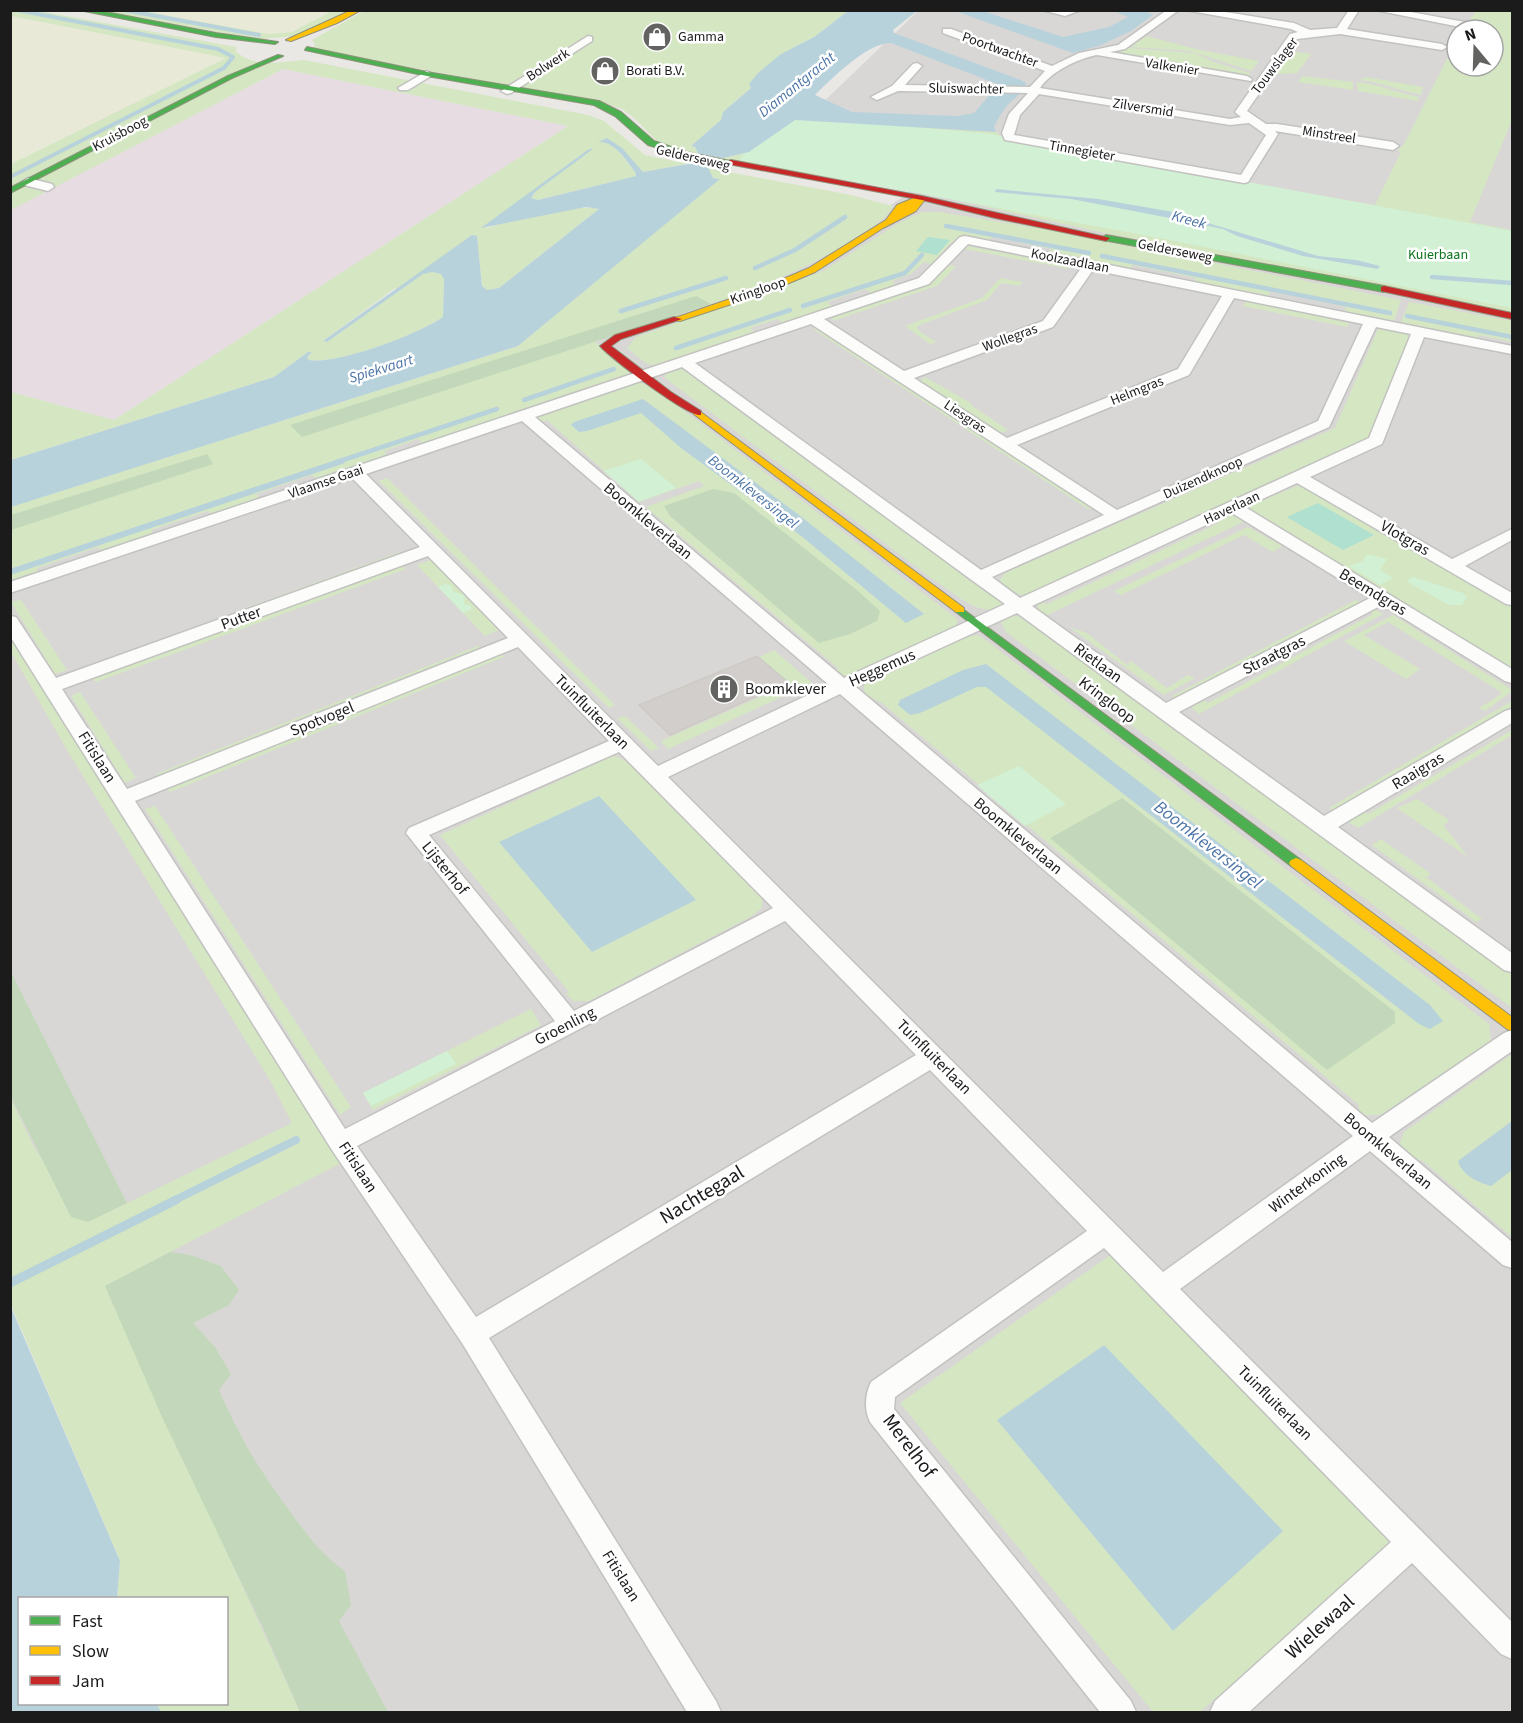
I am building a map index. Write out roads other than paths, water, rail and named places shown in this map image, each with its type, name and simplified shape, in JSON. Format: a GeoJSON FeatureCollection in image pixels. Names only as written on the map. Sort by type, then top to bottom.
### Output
{"type":"FeatureCollection","features":[{"type":"Feature","properties":{"kind":"street"},"geometry":{"type":"LineString","coordinates":[[82,10],[216,35],[275,42],[290,40],[358,10]]}},
{"type":"Feature","properties":{"kind":"street"},"geometry":{"type":"LineString","coordinates":[[1047,10],[1065,13],[1076,10]]}},
{"type":"Feature","properties":{"kind":"street","name":"Tinnegieter"},"geometry":{"type":"LineString","coordinates":[[1174,10],[1139,33],[1132,42],[1121,47],[1083,55],[1053,70],[1036,84],[1032,97],[1015,114],[1008,133],[1010,138],[1244,179],[1271,136],[1265,128]]}},
{"type":"Feature","properties":{"kind":"street"},"geometry":{"type":"LineString","coordinates":[[1190,10],[1294,26],[1308,33]]}},
{"type":"Feature","properties":{"kind":"street"},"geometry":{"type":"LineString","coordinates":[[1354,10],[1340,31],[1442,47]]}},
{"type":"Feature","properties":{"kind":"street"},"geometry":{"type":"LineString","coordinates":[[1380,10],[1445,21]]}},
{"type":"Feature","properties":{"kind":"street"},"geometry":{"type":"LineString","coordinates":[[216,35],[280,56],[303,49],[335,22]]}},
{"type":"Feature","properties":{"kind":"street","name":"Poortwachter"},"geometry":{"type":"LineString","coordinates":[[947,31],[1053,70]]}},
{"type":"Feature","properties":{"kind":"street","name":"Touwslager"},"geometry":{"type":"LineString","coordinates":[[1251,119],[1241,112],[1294,36],[1340,31]]}},
{"type":"Feature","properties":{"kind":"street","name":"Bolwerk"},"geometry":{"type":"LineString","coordinates":[[509,90],[588,39]]}},
{"type":"Feature","properties":{"kind":"street"},"geometry":{"type":"LineString","coordinates":[[290,40],[303,49]]}},
{"type":"Feature","properties":{"kind":"street","name":"Kruisboog"},"geometry":{"type":"LineString","coordinates":[[230,77],[275,42]]}},
{"type":"Feature","properties":{"kind":"street","name":"Gelderseweg"},"geometry":{"type":"LineString","coordinates":[[303,49],[426,75],[596,103],[618,114],[651,143],[683,155],[917,202],[963,214],[995,216],[1319,279],[1360,290],[1441,306],[1477,309],[1512,316]]}},
{"type":"Feature","properties":{"kind":"street","name":"Valkenier"},"geometry":{"type":"LineString","coordinates":[[1098,52],[1108,57],[1248,79]]}},
{"type":"Feature","properties":{"kind":"street","name":"Kruisboog"},"geometry":{"type":"LineString","coordinates":[[10,191],[230,77],[280,56]]}},
{"type":"Feature","properties":{"kind":"street","name":"Sluiswachter"},"geometry":{"type":"LineString","coordinates":[[878,97],[896,88],[917,66]]}},
{"type":"Feature","properties":{"kind":"street"},"geometry":{"type":"LineString","coordinates":[[405,88],[426,75]]}},
{"type":"Feature","properties":{"kind":"street","name":"Sluiswachter"},"geometry":{"type":"LineString","coordinates":[[896,88],[1035,90]]}},
{"type":"Feature","properties":{"kind":"street","name":"Zilversmid"},"geometry":{"type":"LineString","coordinates":[[1035,90],[1230,122],[1251,119]]}},
{"type":"Feature","properties":{"kind":"street"},"geometry":{"type":"LineString","coordinates":[[1251,119],[1265,128]]}},
{"type":"Feature","properties":{"kind":"street","name":"Minstreel"},"geometry":{"type":"LineString","coordinates":[[1265,128],[1277,127],[1393,146]]}},
{"type":"Feature","properties":{"kind":"street"},"geometry":{"type":"LineString","coordinates":[[28,182],[48,187]]}},
{"type":"Feature","properties":{"kind":"street","name":"Kringloop"},"geometry":{"type":"LineString","coordinates":[[917,202],[824,263],[790,280],[614,340],[615,345],[647,374],[677,391],[682,401],[1512,1025]]}},
{"type":"Feature","properties":{"kind":"street","name":"Koolzaadlaan"},"geometry":{"type":"LineString","coordinates":[[647,374],[924,281],[965,240],[1512,350]]}},
{"type":"Feature","properties":{"kind":"street","name":"Wollegras"},"geometry":{"type":"LineString","coordinates":[[904,376],[1048,324],[1090,265]]}},
{"type":"Feature","properties":{"kind":"street","name":"Helmgras"},"geometry":{"type":"LineString","coordinates":[[1005,444],[1184,372],[1230,293]]}},
{"type":"Feature","properties":{"kind":"street","name":"Liesgras"},"geometry":{"type":"LineString","coordinates":[[812,318],[1116,516]]}},
{"type":"Feature","properties":{"kind":"street","name":"Duizendknoop"},"geometry":{"type":"LineString","coordinates":[[979,577],[1324,424],[1371,322]]}},
{"type":"Feature","properties":{"kind":"street","name":"Haverlaan"},"geometry":{"type":"LineString","coordinates":[[980,624],[1376,441],[1419,332]]}},
{"type":"Feature","properties":{"kind":"street","name":"Rietlaan"},"geometry":{"type":"LineString","coordinates":[[683,361],[1164,712],[1509,957]]}},
{"type":"Feature","properties":{"kind":"street","name":"Vlaamse Gaai"},"geometry":{"type":"LineString","coordinates":[[10,588],[647,374]]}},
{"type":"Feature","properties":{"kind":"street","name":"Boomkleverlaan"},"geometry":{"type":"LineString","coordinates":[[524,415],[1512,1257]]}},
{"type":"Feature","properties":{"kind":"street","name":"Tuinfluiterlaan"},"geometry":{"type":"LineString","coordinates":[[355,472],[1512,1642]]}},
{"type":"Feature","properties":{"kind":"street","name":"Vlotgras"},"geometry":{"type":"LineString","coordinates":[[1298,477],[1512,600]]}},
{"type":"Feature","properties":{"kind":"street","name":"Beemdgras"},"geometry":{"type":"LineString","coordinates":[[1233,507],[1512,677]]}},
{"type":"Feature","properties":{"kind":"street"},"geometry":{"type":"LineString","coordinates":[[1453,566],[1512,534]]}},
{"type":"Feature","properties":{"kind":"street","name":"Putter"},"geometry":{"type":"LineString","coordinates":[[52,686],[431,549]]}},
{"type":"Feature","properties":{"kind":"street","name":"Straatgras"},"geometry":{"type":"LineString","coordinates":[[1164,712],[1383,598]]}},
{"type":"Feature","properties":{"kind":"street","name":"Fitislaan"},"geometry":{"type":"LineString","coordinates":[[10,621],[341,1143],[471,1334],[705,1713]]}},
{"type":"Feature","properties":{"kind":"street","name":"Heggemus"},"geometry":{"type":"LineString","coordinates":[[655,775],[842,686],[980,624]]}},
{"type":"Feature","properties":{"kind":"street","name":"Spotvogel"},"geometry":{"type":"LineString","coordinates":[[123,798],[520,640]]}},
{"type":"Feature","properties":{"kind":"street","name":"Raaigras"},"geometry":{"type":"LineString","coordinates":[[1323,826],[1512,715]]}},
{"type":"Feature","properties":{"kind":"street","name":"Lijsterhof"},"geometry":{"type":"LineString","coordinates":[[570,1023],[416,833],[622,742]]}},
{"type":"Feature","properties":{"kind":"street","name":"Groenling"},"geometry":{"type":"LineString","coordinates":[[341,1143],[788,910]]}},
{"type":"Feature","properties":{"kind":"street","name":"Winterkoning"},"geometry":{"type":"LineString","coordinates":[[1161,1288],[1512,1039]]}},
{"type":"Feature","properties":{"kind":"street","name":"Nachtegaal"},"geometry":{"type":"LineString","coordinates":[[471,1334],[933,1056]]}},
{"type":"Feature","properties":{"kind":"street","name":"Merelhof"},"geometry":{"type":"LineString","coordinates":[[1107,1232],[881,1391],[880,1413],[1120,1713]]}},
{"type":"Feature","properties":{"kind":"street","name":"Wielewaal"},"geometry":{"type":"LineString","coordinates":[[1226,1713],[1413,1542]]}},
{"type":"Feature","properties":{"kind":"water"},"geometry":{"type":"Polygon","coordinates":[[[848,11],[917,11],[893,30],[894,33],[1021,80],[1026,83],[1025,87],[1005,87],[891,43],[882,44],[850,63],[815,95],[852,112],[958,116],[974,113],[991,93],[1021,93],[1002,112],[994,127],[996,132],[795,120],[749,152],[719,159],[708,167],[713,178],[720,179],[518,346],[11,507],[11,460],[274,377],[308,352],[312,352],[307,357],[309,360],[338,358],[378,347],[416,332],[443,317],[444,279],[441,274],[432,272],[423,274],[327,342],[323,341],[472,235],[477,236],[482,286],[487,290],[499,288],[599,209],[586,207],[481,228],[589,149],[593,149],[535,192],[531,198],[538,200],[636,176],[615,148],[610,144],[598,142],[607,138],[622,148],[643,172],[688,164],[699,155],[695,147],[691,146],[721,120],[723,112],[751,88],[749,84],[758,73],[781,54],[814,37],[848,11]]]}},
{"type":"Feature","properties":{"kind":"water"},"geometry":{"type":"Polygon","coordinates":[[[955,11],[983,11],[1063,37],[1109,27],[1128,17],[1114,11],[1146,11],[1153,15],[1131,31],[1099,46],[1073,53],[955,11]]]}},
{"type":"Feature","properties":{"kind":"water"},"geometry":{"type":"Polygon","coordinates":[[[996,189],[1098,199],[1168,211],[1318,256],[1356,260],[1380,266],[1378,269],[1303,256],[1237,236],[1223,229],[1175,219],[1071,199],[995,192],[996,189]]]}},
{"type":"Feature","properties":{"kind":"water","name":"Boomkleversingel"},"geometry":{"type":"Polygon","coordinates":[[[643,399],[799,515],[924,614],[906,623],[800,535],[681,448],[641,413],[587,431],[579,432],[571,425],[574,422],[643,399]]]}},
{"type":"Feature","properties":{"kind":"water","name":"Boomkleversingel"},"geometry":{"type":"Polygon","coordinates":[[[986,664],[1430,1005],[1443,1021],[1430,1029],[1419,1024],[986,687],[977,687],[920,713],[910,715],[898,705],[900,700],[963,670],[986,664]]]}},
{"type":"Feature","properties":{"kind":"water"},"geometry":{"type":"Polygon","coordinates":[[[599,796],[696,900],[592,952],[499,842],[599,796]]]}},
{"type":"Feature","properties":{"kind":"water"},"geometry":{"type":"Polygon","coordinates":[[[1512,1121],[1512,1170],[1491,1186],[1475,1180],[1463,1170],[1458,1161],[1512,1121]]]}},
{"type":"Feature","properties":{"kind":"water"},"geometry":{"type":"Polygon","coordinates":[[[10,1305],[120,1561],[117,1597],[18,1597],[18,1705],[158,1705],[161,1712],[11,1712],[10,1305]]]}},
{"type":"Feature","properties":{"kind":"water"},"geometry":{"type":"Polygon","coordinates":[[[1104,1345],[1283,1531],[1173,1631],[997,1420],[1104,1345]]]}},
{"type":"Feature","properties":{"kind":"waterway"},"geometry":{"type":"LineString","coordinates":[[10,177],[224,68],[233,57],[218,49],[17,10]]}},
{"type":"Feature","properties":{"kind":"waterway"},"geometry":{"type":"LineString","coordinates":[[124,10],[259,35]]}},
{"type":"Feature","properties":{"kind":"waterway"},"geometry":{"type":"LineString","coordinates":[[755,268],[795,250],[845,217]]}},
{"type":"Feature","properties":{"kind":"waterway"},"geometry":{"type":"LineString","coordinates":[[946,226],[1089,253]]}},
{"type":"Feature","properties":{"kind":"waterway"},"geometry":{"type":"LineString","coordinates":[[803,306],[905,273],[922,255]]}},
{"type":"Feature","properties":{"kind":"waterway"},"geometry":{"type":"LineString","coordinates":[[1102,256],[1390,313]]}},
{"type":"Feature","properties":{"kind":"waterway","name":"Kreek"},"geometry":{"type":"LineString","coordinates":[[1432,277],[1512,283]]}},
{"type":"Feature","properties":{"kind":"waterway"},"geometry":{"type":"LineString","coordinates":[[621,311],[726,278]]}},
{"type":"Feature","properties":{"kind":"waterway"},"geometry":{"type":"LineString","coordinates":[[676,348],[790,310]]}},
{"type":"Feature","properties":{"kind":"waterway"},"geometry":{"type":"LineString","coordinates":[[1407,316],[1512,337]]}},
{"type":"Feature","properties":{"kind":"waterway"},"geometry":{"type":"LineString","coordinates":[[524,400],[614,369]]}},
{"type":"Feature","properties":{"kind":"waterway"},"geometry":{"type":"LineString","coordinates":[[337,462],[497,409]]}},
{"type":"Feature","properties":{"kind":"waterway"},"geometry":{"type":"LineString","coordinates":[[10,572],[342,461]]}},
{"type":"Feature","properties":{"kind":"waterway"},"geometry":{"type":"LineString","coordinates":[[173,1201],[296,1140]]}},
{"type":"Feature","properties":{"kind":"waterway"},"geometry":{"type":"LineString","coordinates":[[10,1283],[176,1200]]}},
{"type":"Feature","properties":{"kind":"place","name":"Gamma"},"geometry":{"type":"Point","coordinates":[657,37]}},
{"type":"Feature","properties":{"kind":"place","name":"Borati B.V."},"geometry":{"type":"Point","coordinates":[605,71]}},
{"type":"Feature","properties":{"kind":"place","name":"Boomklever"},"geometry":{"type":"Point","coordinates":[724,689]}},
{"type":"Feature","properties":{"kind":"water label","name":"Diamantgracht"},"geometry":{"type":"Point","coordinates":[797,85]}},
{"type":"Feature","properties":{"kind":"water label","name":"Spiekvaart"},"geometry":{"type":"Point","coordinates":[381,369]}},
{"type":"Feature","properties":{"kind":"park label","name":"Kuierbaan"},"geometry":{"type":"Point","coordinates":[1438,255]}}]}
